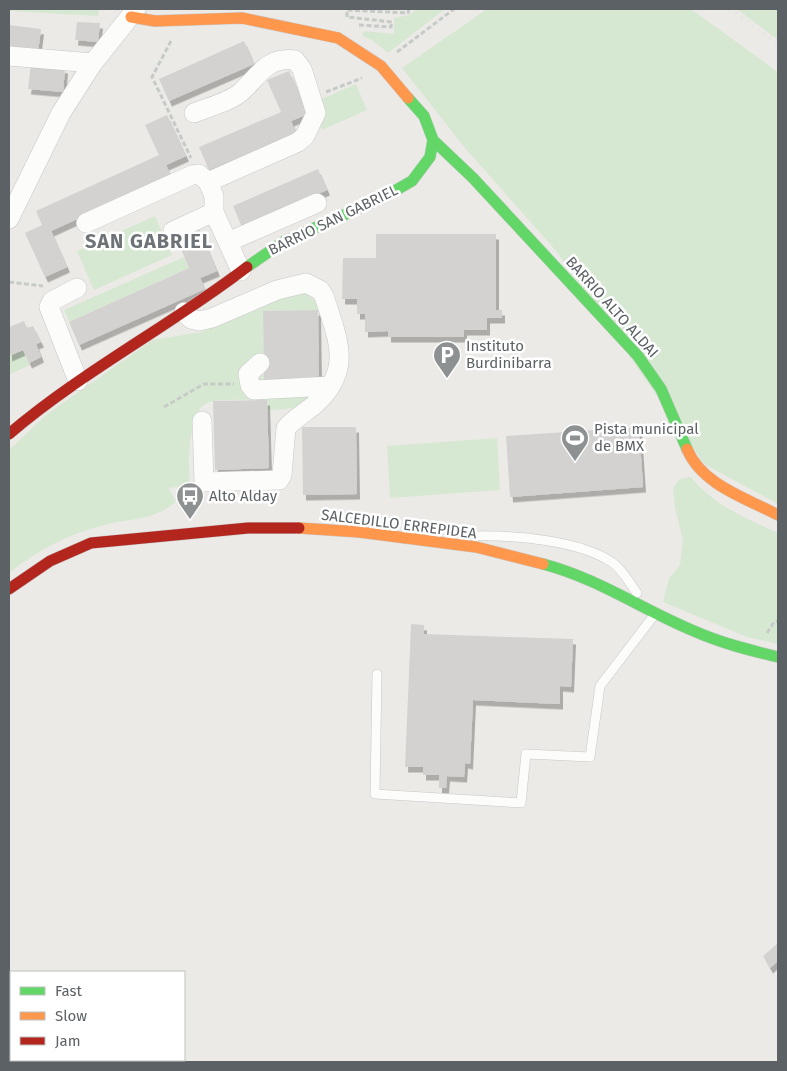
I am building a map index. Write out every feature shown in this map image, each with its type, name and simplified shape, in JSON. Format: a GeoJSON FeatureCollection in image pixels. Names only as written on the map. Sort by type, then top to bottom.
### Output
{"type":"FeatureCollection","features":[{"type":"Feature","properties":{"kind":"street"},"geometry":{"type":"LineString","coordinates":[[9,218],[61,113],[93,63],[133,13],[195,15],[247,13],[338,38],[381,66],[424,116],[433,140]]}},
{"type":"Feature","properties":{"kind":"street"},"geometry":{"type":"LineString","coordinates":[[9,56],[93,63]]}},
{"type":"Feature","properties":{"kind":"street"},"geometry":{"type":"LineString","coordinates":[[86,223],[192,175],[204,178],[298,142],[305,136],[316,112],[302,69],[295,60],[287,58],[273,63],[256,74],[240,93],[194,113]]}},
{"type":"Feature","properties":{"kind":"street","name":"BARRIO SAN GABRIEL"},"geometry":{"type":"LineString","coordinates":[[9,434],[48,401],[184,312],[283,242],[382,198],[412,181],[430,157],[433,140]]}},
{"type":"Feature","properties":{"kind":"street","name":"BARRIO ALTO ALDAI"},"geometry":{"type":"LineString","coordinates":[[433,140],[473,178],[638,356],[661,389],[689,454],[699,469],[709,479],[778,515]]}},
{"type":"Feature","properties":{"kind":"street"},"geometry":{"type":"LineString","coordinates":[[204,178],[214,196],[214,212],[240,271]]}},
{"type":"Feature","properties":{"kind":"street","name":"BARRIO SAN GABRIEL"},"geometry":{"type":"LineString","coordinates":[[228,242],[317,203]]}},
{"type":"Feature","properties":{"kind":"street"},"geometry":{"type":"LineString","coordinates":[[173,230],[214,212]]}},
{"type":"Feature","properties":{"kind":"street"},"geometry":{"type":"LineString","coordinates":[[184,312],[191,318],[199,321],[212,318],[298,283],[314,286],[324,296],[339,346],[340,364],[337,377],[313,405],[286,428],[282,475],[279,480],[204,482],[202,421]]}},
{"type":"Feature","properties":{"kind":"street"},"geometry":{"type":"LineString","coordinates":[[77,288],[52,301],[49,307],[78,381]]}},
{"type":"Feature","properties":{"kind":"street"},"geometry":{"type":"LineString","coordinates":[[260,363],[248,374],[250,385],[254,390],[330,386]]}},
{"type":"Feature","properties":{"kind":"street","name":"SALCEDILLO ERREPIDEA"},"geometry":{"type":"LineString","coordinates":[[9,589],[50,561],[91,543],[162,534],[248,528],[296,528],[359,532],[476,547],[560,568],[693,630],[744,649],[778,657]]}},
{"type":"Feature","properties":{"kind":"lane"},"geometry":{"type":"LineString","coordinates":[[377,674],[375,794],[521,803],[526,754],[590,757],[600,686],[652,610],[614,563],[579,548],[496,535],[470,536],[436,542]]}},
{"type":"Feature","properties":{"kind":"path"},"geometry":{"type":"LineString","coordinates":[[338,38],[346,25],[391,27],[392,22],[347,17],[347,10],[408,13],[409,9]]}},
{"type":"Feature","properties":{"kind":"path"},"geometry":{"type":"LineString","coordinates":[[381,66],[454,9]]}},
{"type":"Feature","properties":{"kind":"path"},"geometry":{"type":"LineString","coordinates":[[171,41],[152,77],[204,178]]}},
{"type":"Feature","properties":{"kind":"path"},"geometry":{"type":"LineString","coordinates":[[312,97],[355,81]]}},
{"type":"Feature","properties":{"kind":"path"},"geometry":{"type":"LineString","coordinates":[[9,282],[43,286],[50,284]]}},
{"type":"Feature","properties":{"kind":"path"},"geometry":{"type":"LineString","coordinates":[[164,407],[204,384],[250,385]]}},
{"type":"Feature","properties":{"kind":"green space"},"geometry":{"type":"Polygon","coordinates":[[[9,9],[99,9],[98,16],[9,11],[9,9]]]}},
{"type":"Feature","properties":{"kind":"green space"},"geometry":{"type":"Polygon","coordinates":[[[418,9],[445,9],[388,53],[372,40],[362,36],[363,31],[394,34],[394,18],[409,15],[418,9]]]}},
{"type":"Feature","properties":{"kind":"green space"},"geometry":{"type":"Polygon","coordinates":[[[487,9],[691,9],[778,72],[778,504],[704,464],[557,252],[465,148],[402,68],[487,9]]]}},
{"type":"Feature","properties":{"kind":"green space"},"geometry":{"type":"Polygon","coordinates":[[[737,9],[778,9],[778,40],[737,9]]]}},
{"type":"Feature","properties":{"kind":"green space"},"geometry":{"type":"Polygon","coordinates":[[[356,84],[367,110],[322,130],[317,117],[317,101],[356,84]]]}},
{"type":"Feature","properties":{"kind":"green space"},"geometry":{"type":"Polygon","coordinates":[[[155,216],[172,255],[94,290],[77,251],[155,216]]]}},
{"type":"Feature","properties":{"kind":"green space"},"geometry":{"type":"Polygon","coordinates":[[[184,257],[189,268],[69,322],[64,310],[184,257]]]}},
{"type":"Feature","properties":{"kind":"green space"},"geometry":{"type":"Polygon","coordinates":[[[285,294],[306,294],[317,302],[318,310],[263,311],[264,394],[311,394],[307,400],[303,404],[292,408],[268,410],[267,400],[226,400],[205,404],[199,410],[192,429],[189,454],[190,485],[169,488],[176,502],[166,509],[148,516],[101,526],[64,539],[41,551],[9,573],[9,450],[47,414],[153,340],[201,332],[285,294]]]}},
{"type":"Feature","properties":{"kind":"green space"},"geometry":{"type":"Polygon","coordinates":[[[23,350],[30,365],[9,375],[9,356],[23,350]]]}},
{"type":"Feature","properties":{"kind":"green space"},"geometry":{"type":"Polygon","coordinates":[[[497,438],[500,490],[390,498],[387,446],[497,438]]]}},
{"type":"Feature","properties":{"kind":"green space"},"geometry":{"type":"Polygon","coordinates":[[[691,477],[720,503],[778,533],[778,644],[747,637],[663,602],[669,578],[680,565],[683,540],[675,509],[673,488],[680,479],[691,477]]]}},
{"type":"Feature","properties":{"kind":"building"},"geometry":{"type":"Polygon","coordinates":[[[77,22],[100,23],[98,42],[75,40],[77,22]]]}},
{"type":"Feature","properties":{"kind":"building"},"geometry":{"type":"Polygon","coordinates":[[[9,25],[41,29],[38,52],[9,49],[9,25]]]}},
{"type":"Feature","properties":{"kind":"building"},"geometry":{"type":"Polygon","coordinates":[[[244,41],[254,64],[169,101],[159,79],[244,41]]]}},
{"type":"Feature","properties":{"kind":"building"},"geometry":{"type":"Polygon","coordinates":[[[31,64],[65,68],[63,92],[28,89],[31,64]]]}},
{"type":"Feature","properties":{"kind":"building"},"geometry":{"type":"Polygon","coordinates":[[[289,71],[308,114],[291,121],[296,133],[209,170],[199,147],[281,112],[267,80],[289,71]]]}},
{"type":"Feature","properties":{"kind":"building"},"geometry":{"type":"Polygon","coordinates":[[[167,115],[186,156],[166,165],[171,176],[51,231],[67,267],[45,277],[25,233],[42,225],[36,211],[159,155],[145,125],[167,115]]]}},
{"type":"Feature","properties":{"kind":"building"},"geometry":{"type":"Polygon","coordinates":[[[318,169],[327,190],[242,227],[233,206],[318,169]]]}},
{"type":"Feature","properties":{"kind":"building"},"geometry":{"type":"Polygon","coordinates":[[[199,229],[217,271],[200,278],[205,289],[79,345],[69,322],[189,268],[177,239],[199,229]]]}},
{"type":"Feature","properties":{"kind":"building"},"geometry":{"type":"Polygon","coordinates":[[[376,234],[496,234],[496,310],[502,310],[502,318],[487,318],[487,330],[464,330],[464,337],[388,337],[388,331],[365,332],[365,314],[357,314],[357,299],[342,299],[343,258],[376,258],[376,234]]]}},
{"type":"Feature","properties":{"kind":"building"},"geometry":{"type":"Polygon","coordinates":[[[318,310],[319,379],[264,380],[263,311],[318,310]]]}},
{"type":"Feature","properties":{"kind":"building"},"geometry":{"type":"Polygon","coordinates":[[[24,321],[27,328],[33,326],[41,342],[36,344],[41,357],[29,363],[23,350],[9,356],[9,327],[24,321]]]}},
{"type":"Feature","properties":{"kind":"building"},"geometry":{"type":"Polygon","coordinates":[[[267,400],[269,468],[215,470],[213,401],[267,400]]]}},
{"type":"Feature","properties":{"kind":"building"},"geometry":{"type":"Polygon","coordinates":[[[302,427],[356,427],[357,494],[303,495],[302,427]]]}},
{"type":"Feature","properties":{"kind":"building","name":"Pista municipal de BMX"},"geometry":{"type":"Polygon","coordinates":[[[639,427],[643,487],[510,497],[506,436],[639,427]]]}},
{"type":"Feature","properties":{"kind":"building"},"geometry":{"type":"Polygon","coordinates":[[[411,624],[424,625],[424,634],[573,639],[571,687],[560,686],[560,704],[473,700],[470,764],[465,763],[464,777],[447,776],[446,788],[439,788],[439,775],[423,775],[423,767],[405,767],[411,624]]]}},
{"type":"Feature","properties":{"kind":"building"},"geometry":{"type":"Polygon","coordinates":[[[778,943],[778,961],[770,968],[763,956],[778,943]]]}},
{"type":"Feature","properties":{"kind":"railway"},"geometry":{"type":"LineString","coordinates":[[730,9],[778,44]]}},
{"type":"Feature","properties":{"kind":"traffic: fast"},"geometry":{"type":"LineString","coordinates":[[247,267],[283,242],[382,198],[412,181],[430,157],[433,140],[424,116],[408,98]]}},
{"type":"Feature","properties":{"kind":"traffic: fast"},"geometry":{"type":"LineString","coordinates":[[433,140],[473,178],[638,356],[661,389],[687,449]]}},
{"type":"Feature","properties":{"kind":"traffic: fast"},"geometry":{"type":"LineString","coordinates":[[543,564],[582,577],[675,623],[704,635],[735,646],[778,657]]}},
{"type":"Feature","properties":{"kind":"traffic: slow"},"geometry":{"type":"LineString","coordinates":[[131,17],[155,21],[242,18],[338,38],[381,66],[408,98]]}},
{"type":"Feature","properties":{"kind":"traffic: slow"},"geometry":{"type":"LineString","coordinates":[[687,449],[703,472],[714,481],[739,496],[778,515]]}},
{"type":"Feature","properties":{"kind":"traffic: slow"},"geometry":{"type":"LineString","coordinates":[[299,528],[359,532],[476,547],[543,564]]}},
{"type":"Feature","properties":{"kind":"traffic: jam"},"geometry":{"type":"LineString","coordinates":[[9,434],[37,411],[218,289],[247,267]]}},
{"type":"Feature","properties":{"kind":"traffic: jam"},"geometry":{"type":"LineString","coordinates":[[9,589],[50,561],[91,543],[248,528],[299,528]]}},
{"type":"Feature","properties":{"kind":"place","name":"Instituto Burdinibarra"},"geometry":{"type":"Point","coordinates":[447,379]}},
{"type":"Feature","properties":{"kind":"place","name":"Pista municipal de BMX"},"geometry":{"type":"Point","coordinates":[575,462]}},
{"type":"Feature","properties":{"kind":"place","name":"Alto Alday"},"geometry":{"type":"Point","coordinates":[190,520]}},
{"type":"Feature","properties":{"kind":"district","name":"SAN GABRIEL"},"geometry":{"type":"Point","coordinates":[149,241]}}]}
